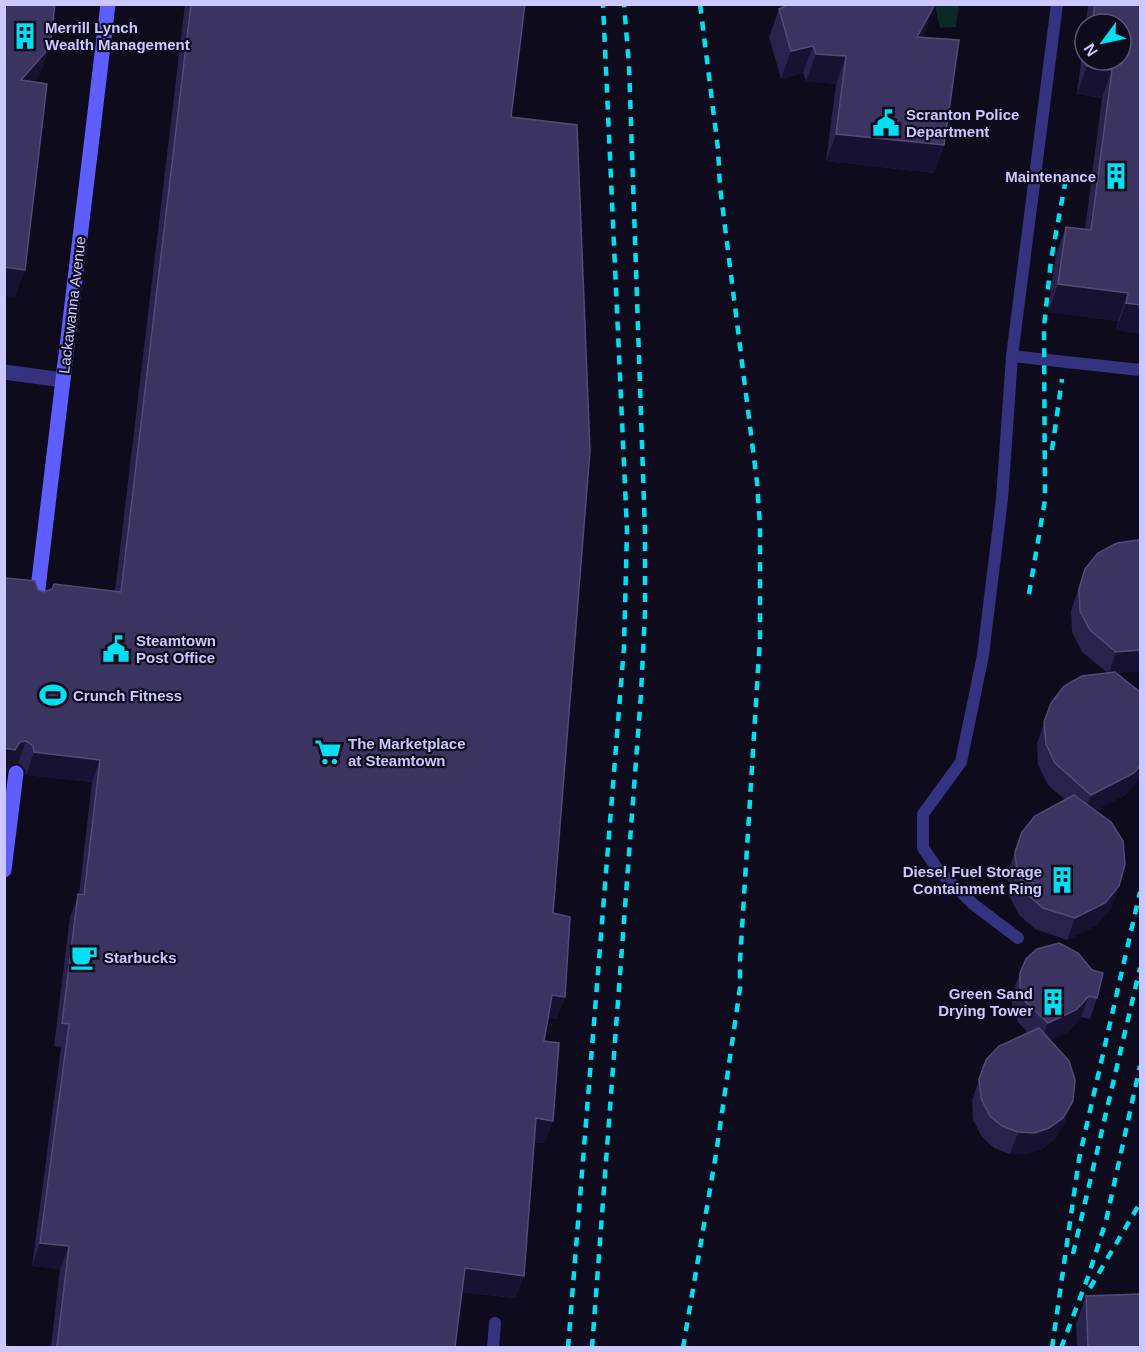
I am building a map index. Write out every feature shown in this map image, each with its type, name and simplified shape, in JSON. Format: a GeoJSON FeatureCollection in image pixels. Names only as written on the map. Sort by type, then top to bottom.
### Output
{"type":"FeatureCollection","features":[{"type":"Feature","properties":{"kind":"main road","name":"Lackawanna Avenue"},"geometry":{"type":"LineString","coordinates":[[36,605],[108,4]]}},
{"type":"Feature","properties":{"kind":"main road"},"geometry":{"type":"LineString","coordinates":[[4,870],[16,773]]}},
{"type":"Feature","properties":{"kind":"street"},"geometry":{"type":"LineString","coordinates":[[4,372],[63,380]]}},
{"type":"Feature","properties":{"kind":"lane"},"geometry":{"type":"LineString","coordinates":[[1018,938],[973,904],[939,871],[923,848],[923,813],[961,762],[983,655],[1002,499],[1012,356],[1057,4]]}},
{"type":"Feature","properties":{"kind":"lane"},"geometry":{"type":"LineString","coordinates":[[1012,356],[1140,370]]}},
{"type":"Feature","properties":{"kind":"lane"},"geometry":{"type":"LineString","coordinates":[[494,1347],[495,1323]]}},
{"type":"Feature","properties":{"kind":"green space"},"geometry":{"type":"Polygon","coordinates":[[[935,5],[959,5],[956,27],[940,28],[935,5]]]}},
{"type":"Feature","properties":{"kind":"building"},"geometry":{"type":"Polygon","coordinates":[[[4,4],[55,4],[50,47],[21,80],[47,84],[25,270],[4,267],[4,4]]]}},
{"type":"Feature","properties":{"kind":"building","name":"The Marketplace at Steamtown"},"geometry":{"type":"Polygon","coordinates":[[[191,4],[525,4],[511,117],[577,125],[590,451],[553,913],[570,917],[565,997],[552,995],[544,1041],[559,1043],[553,1121],[536,1118],[524,1276],[465,1268],[455,1347],[57,1347],[69,1246],[40,1243],[69,1024],[62,1023],[78,894],[84,895],[100,760],[34,752],[33,746],[26,741],[20,742],[15,750],[4,748],[4,583],[6,578],[35,581],[38,590],[44,592],[52,589],[54,584],[121,592],[191,4]]]}},
{"type":"Feature","properties":{"kind":"building","name":"Scranton Police Department"},"geometry":{"type":"Polygon","coordinates":[[[790,4],[935,4],[917,37],[959,40],[944,145],[836,134],[846,56],[816,54],[813,46],[791,51],[779,9],[790,4]]]}},
{"type":"Feature","properties":{"kind":"building","name":"Maintenance"},"geometry":{"type":"Polygon","coordinates":[[[1095,4],[1140,4],[1140,305],[1126,303],[1128,293],[1058,284],[1066,227],[1091,230],[1112,72],[1133,72],[1133,12],[1094,12],[1095,4]]]}},
{"type":"Feature","properties":{"kind":"building"},"geometry":{"type":"Polygon","coordinates":[[[1140,541],[1140,650],[1116,652],[1090,630],[1080,611],[1079,589],[1085,569],[1098,553],[1117,543],[1140,541]]]}},
{"type":"Feature","properties":{"kind":"building"},"geometry":{"type":"Polygon","coordinates":[[[1115,672],[1140,692],[1140,766],[1134,773],[1091,795],[1055,763],[1046,744],[1044,722],[1051,703],[1064,686],[1082,676],[1115,672]]]}},
{"type":"Feature","properties":{"kind":"building","name":"Diesel Fuel Storage Containment Ring"},"geometry":{"type":"Polygon","coordinates":[[[1074,795],[1111,822],[1123,841],[1125,864],[1119,886],[1105,903],[1075,918],[1043,908],[1026,893],[1017,873],[1015,852],[1022,832],[1035,816],[1074,795]]]}},
{"type":"Feature","properties":{"kind":"building"},"geometry":{"type":"Polygon","coordinates":[[[1059,943],[1078,953],[1092,970],[1103,973],[1097,998],[1089,996],[1076,1010],[1048,1023],[1025,1001],[1020,988],[1020,973],[1026,959],[1037,949],[1059,943]]]}},
{"type":"Feature","properties":{"kind":"building"},"geometry":{"type":"Polygon","coordinates":[[[1039,1028],[1069,1061],[1075,1080],[1073,1101],[1063,1118],[1049,1128],[1034,1133],[1018,1132],[1002,1126],[990,1116],[981,1098],[979,1079],[986,1060],[999,1046],[1039,1028]]]}},
{"type":"Feature","properties":{"kind":"building"},"geometry":{"type":"Polygon","coordinates":[[[1140,1294],[1140,1347],[1088,1347],[1086,1296],[1140,1294]]]}},
{"type":"Feature","properties":{"kind":"railway"},"geometry":{"type":"LineString","coordinates":[[568,1348],[624,647],[627,530],[603,4]]}},
{"type":"Feature","properties":{"kind":"railway"},"geometry":{"type":"LineString","coordinates":[[592,1348],[641,694],[645,612],[645,532],[629,65],[624,4]]}},
{"type":"Feature","properties":{"kind":"railway"},"geometry":{"type":"LineString","coordinates":[[683,1348],[716,1154],[740,988],[760,638],[760,527],[757,482],[720,187],[718,149],[700,4]]}},
{"type":"Feature","properties":{"kind":"railway"},"geometry":{"type":"LineString","coordinates":[[1029,594],[1045,500],[1044,327],[1051,260],[1065,184]]}},
{"type":"Feature","properties":{"kind":"railway"},"geometry":{"type":"LineString","coordinates":[[1052,450],[1062,379]]}},
{"type":"Feature","properties":{"kind":"railway"},"geometry":{"type":"LineString","coordinates":[[1052,1348],[1079,1159],[1140,892]]}},
{"type":"Feature","properties":{"kind":"railway"},"geometry":{"type":"LineString","coordinates":[[1073,1254],[1140,968]]}},
{"type":"Feature","properties":{"kind":"railway"},"geometry":{"type":"LineString","coordinates":[[1061,1348],[1106,1221],[1140,1066]]}},
{"type":"Feature","properties":{"kind":"railway"},"geometry":{"type":"LineString","coordinates":[[1090,1288],[1140,1203]]}},
{"type":"Feature","properties":{"kind":"place","name":"Merrill Lynch Wealth Management"},"geometry":{"type":"Point","coordinates":[25,36]}},
{"type":"Feature","properties":{"kind":"place","name":"Scranton Police Department"},"geometry":{"type":"Point","coordinates":[886,123]}},
{"type":"Feature","properties":{"kind":"place","name":"Maintenance"},"geometry":{"type":"Point","coordinates":[1116,176]}},
{"type":"Feature","properties":{"kind":"place","name":"Steamtown Post Office"},"geometry":{"type":"Point","coordinates":[116,649]}},
{"type":"Feature","properties":{"kind":"place","name":"Crunch Fitness"},"geometry":{"type":"Point","coordinates":[53,695]}},
{"type":"Feature","properties":{"kind":"place","name":"The Marketplace at Steamtown"},"geometry":{"type":"Point","coordinates":[328,752]}},
{"type":"Feature","properties":{"kind":"place","name":"Diesel Fuel Storage Containment Ring"},"geometry":{"type":"Point","coordinates":[1062,880]}},
{"type":"Feature","properties":{"kind":"place","name":"Starbucks"},"geometry":{"type":"Point","coordinates":[84,957]}},
{"type":"Feature","properties":{"kind":"place","name":"Green Sand Drying Tower"},"geometry":{"type":"Point","coordinates":[1053,1002]}}]}
